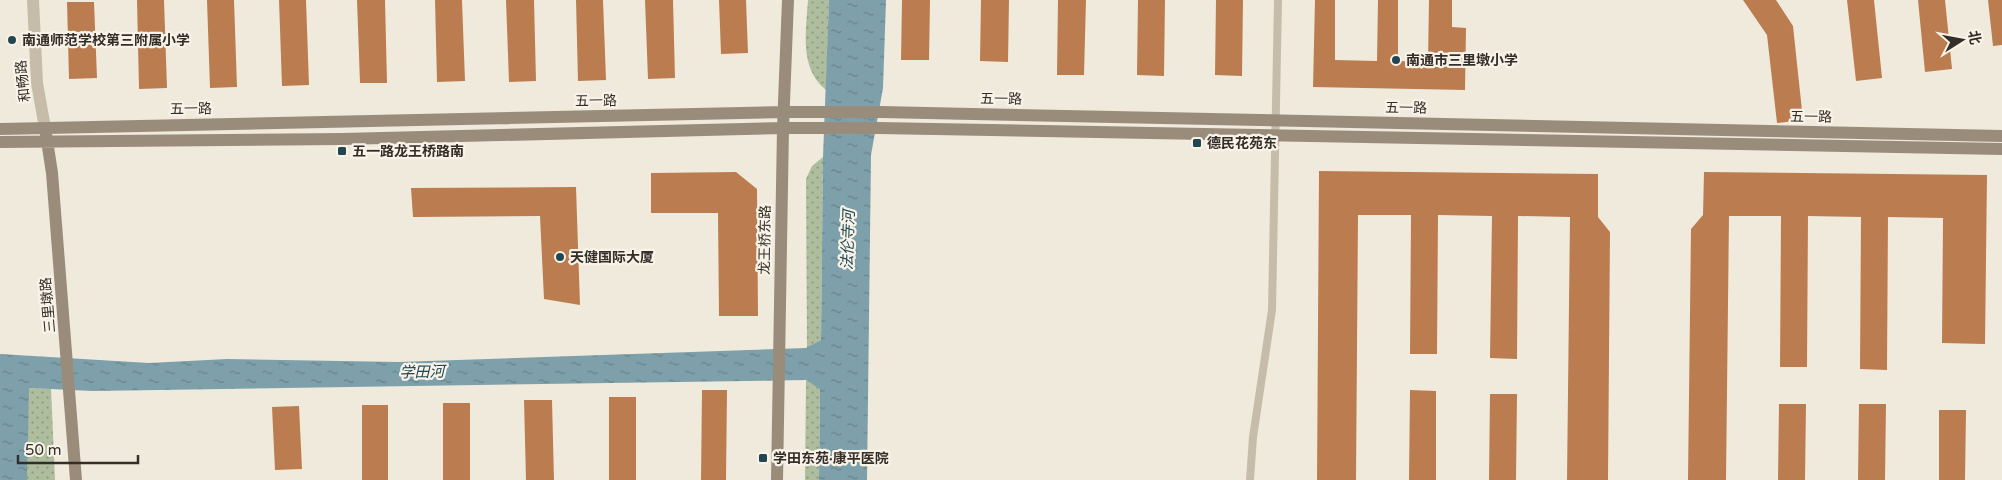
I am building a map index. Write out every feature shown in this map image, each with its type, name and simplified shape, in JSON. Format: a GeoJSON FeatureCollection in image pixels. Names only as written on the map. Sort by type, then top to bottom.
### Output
{"type":"FeatureCollection","features":[{"type":"Feature","properties":{"kind":"main road","name":"龙王桥东路"},"geometry":{"type":"LineString","coordinates":[[777,480],[778,338],[788,0]]}},
{"type":"Feature","properties":{"kind":"main road","name":"五一路"},"geometry":{"type":"LineString","coordinates":[[0,129],[784,112],[881,112],[2002,136]]}},
{"type":"Feature","properties":{"kind":"main road","name":"三里墩路"},"geometry":{"type":"LineString","coordinates":[[44,128],[48,142],[71,398],[76,480]]}},
{"type":"Feature","properties":{"kind":"main road","name":"五一路"},"geometry":{"type":"LineString","coordinates":[[0,142],[343,139],[783,128],[878,128],[2002,149]]}},
{"type":"Feature","properties":{"kind":"street","name":"和畅路"},"geometry":{"type":"LineString","coordinates":[[33,0],[37,83],[44,128]]}},
{"type":"Feature","properties":{"kind":"lane"},"geometry":{"type":"LineString","coordinates":[[1250,480],[1253,437],[1272,310],[1278,0]]}},
{"type":"Feature","properties":{"kind":"green space"},"geometry":{"type":"Polygon","coordinates":[[[808,0],[829,0],[826,90],[817,81],[808,60],[806,37],[808,0]]]}},
{"type":"Feature","properties":{"kind":"green space"},"geometry":{"type":"Polygon","coordinates":[[[823,157],[821,340],[807,348],[806,179],[812,166],[823,157]]]}},
{"type":"Feature","properties":{"kind":"green space"},"geometry":{"type":"Polygon","coordinates":[[[806,380],[820,388],[819,480],[805,480],[806,380]]]}},
{"type":"Feature","properties":{"kind":"green space"},"geometry":{"type":"Polygon","coordinates":[[[28,388],[51,389],[55,480],[27,480],[28,388]]]}},
{"type":"Feature","properties":{"kind":"water"},"geometry":{"type":"Polygon","coordinates":[[[829,0],[886,0],[883,88],[871,155],[867,480],[819,480],[820,389],[806,380],[93,391],[29,388],[27,480],[0,480],[0,354],[149,363],[227,359],[398,362],[806,348],[821,340],[823,157],[829,0]]]}},
{"type":"Feature","properties":{"kind":"building"},"geometry":{"type":"Polygon","coordinates":[[[137,0],[164,0],[167,88],[139,89],[137,0]]]}},
{"type":"Feature","properties":{"kind":"building"},"geometry":{"type":"Polygon","coordinates":[[[207,0],[234,0],[237,87],[210,88],[207,0]]]}},
{"type":"Feature","properties":{"kind":"building"},"geometry":{"type":"Polygon","coordinates":[[[279,0],[306,0],[309,85],[282,86],[279,0]]]}},
{"type":"Feature","properties":{"kind":"building"},"geometry":{"type":"Polygon","coordinates":[[[357,0],[385,0],[387,83],[360,83],[357,0]]]}},
{"type":"Feature","properties":{"kind":"building"},"geometry":{"type":"Polygon","coordinates":[[[435,0],[462,0],[465,81],[437,82],[435,0]]]}},
{"type":"Feature","properties":{"kind":"building"},"geometry":{"type":"Polygon","coordinates":[[[506,0],[534,0],[536,81],[509,82],[506,0]]]}},
{"type":"Feature","properties":{"kind":"building"},"geometry":{"type":"Polygon","coordinates":[[[576,0],[603,0],[606,80],[578,81],[576,0]]]}},
{"type":"Feature","properties":{"kind":"building"},"geometry":{"type":"Polygon","coordinates":[[[645,0],[673,0],[675,78],[648,79],[645,0]]]}},
{"type":"Feature","properties":{"kind":"building"},"geometry":{"type":"Polygon","coordinates":[[[719,0],[746,0],[748,53],[721,54],[719,0]]]}},
{"type":"Feature","properties":{"kind":"building"},"geometry":{"type":"Polygon","coordinates":[[[902,0],[930,0],[929,60],[901,60],[902,0]]]}},
{"type":"Feature","properties":{"kind":"building"},"geometry":{"type":"Polygon","coordinates":[[[981,0],[1009,0],[1008,62],[980,61],[981,0]]]}},
{"type":"Feature","properties":{"kind":"building"},"geometry":{"type":"Polygon","coordinates":[[[1058,0],[1086,0],[1084,75],[1057,75],[1058,0]]]}},
{"type":"Feature","properties":{"kind":"building"},"geometry":{"type":"Polygon","coordinates":[[[1138,0],[1165,0],[1164,76],[1137,75],[1138,0]]]}},
{"type":"Feature","properties":{"kind":"building"},"geometry":{"type":"Polygon","coordinates":[[[1216,0],[1243,0],[1242,76],[1215,75],[1216,0]]]}},
{"type":"Feature","properties":{"kind":"building"},"geometry":{"type":"Polygon","coordinates":[[[1315,0],[1335,0],[1335,60],[1377,61],[1378,0],[1398,0],[1398,61],[1428,62],[1429,0],[1452,0],[1452,27],[1466,28],[1465,90],[1313,87],[1315,0]]]}},
{"type":"Feature","properties":{"kind":"building"},"geometry":{"type":"Polygon","coordinates":[[[1743,0],[1776,0],[1793,26],[1803,120],[1777,123],[1767,35],[1743,0]]]}},
{"type":"Feature","properties":{"kind":"building"},"geometry":{"type":"Polygon","coordinates":[[[1847,0],[1874,0],[1882,78],[1856,81],[1847,0]]]}},
{"type":"Feature","properties":{"kind":"building"},"geometry":{"type":"Polygon","coordinates":[[[1918,0],[1945,0],[1952,69],[1925,72],[1918,0]]]}},
{"type":"Feature","properties":{"kind":"building"},"geometry":{"type":"Polygon","coordinates":[[[1988,0],[2002,0],[2002,45],[1993,46],[1988,0]]]}},
{"type":"Feature","properties":{"kind":"building"},"geometry":{"type":"Polygon","coordinates":[[[67,2],[94,2],[97,78],[69,79],[67,2]]]}},
{"type":"Feature","properties":{"kind":"building"},"geometry":{"type":"Polygon","coordinates":[[[1319,171],[1598,174],[1598,217],[1610,232],[1608,480],[1567,480],[1570,217],[1518,216],[1517,359],[1490,358],[1492,216],[1438,215],[1437,354],[1410,354],[1411,215],[1358,215],[1356,480],[1317,480],[1319,171]]]}},
{"type":"Feature","properties":{"kind":"building"},"geometry":{"type":"Polygon","coordinates":[[[736,172],[757,189],[758,316],[719,316],[718,213],[651,213],[651,173],[736,172]]]}},
{"type":"Feature","properties":{"kind":"building"},"geometry":{"type":"Polygon","coordinates":[[[1704,172],[1987,175],[1985,344],[1942,343],[1943,218],[1888,217],[1887,370],[1860,369],[1861,217],[1808,216],[1807,367],[1780,367],[1781,216],[1729,216],[1726,480],[1688,480],[1691,229],[1703,215],[1704,172]]]}},
{"type":"Feature","properties":{"kind":"building"},"geometry":{"type":"Polygon","coordinates":[[[576,187],[580,305],[544,299],[540,216],[413,217],[411,188],[576,187]]]}},
{"type":"Feature","properties":{"kind":"building"},"geometry":{"type":"Polygon","coordinates":[[[702,390],[727,390],[726,480],[701,480],[702,390]]]}},
{"type":"Feature","properties":{"kind":"building"},"geometry":{"type":"Polygon","coordinates":[[[1410,390],[1436,391],[1436,480],[1409,480],[1410,390]]]}},
{"type":"Feature","properties":{"kind":"building"},"geometry":{"type":"Polygon","coordinates":[[[1490,394],[1517,394],[1516,480],[1489,480],[1490,394]]]}},
{"type":"Feature","properties":{"kind":"building"},"geometry":{"type":"Polygon","coordinates":[[[609,397],[636,397],[636,480],[609,480],[609,397]]]}},
{"type":"Feature","properties":{"kind":"building"},"geometry":{"type":"Polygon","coordinates":[[[524,400],[552,400],[554,480],[526,480],[524,400]]]}},
{"type":"Feature","properties":{"kind":"building"},"geometry":{"type":"Polygon","coordinates":[[[443,403],[470,403],[470,480],[443,480],[443,403]]]}},
{"type":"Feature","properties":{"kind":"building"},"geometry":{"type":"Polygon","coordinates":[[[1779,404],[1806,404],[1805,480],[1778,480],[1779,404]]]}},
{"type":"Feature","properties":{"kind":"building"},"geometry":{"type":"Polygon","coordinates":[[[1859,404],[1886,404],[1885,480],[1858,480],[1859,404]]]}},
{"type":"Feature","properties":{"kind":"building"},"geometry":{"type":"Polygon","coordinates":[[[362,405],[388,405],[388,480],[362,480],[362,405]]]}},
{"type":"Feature","properties":{"kind":"building"},"geometry":{"type":"Polygon","coordinates":[[[299,406],[302,469],[275,470],[272,407],[299,406]]]}},
{"type":"Feature","properties":{"kind":"building"},"geometry":{"type":"Polygon","coordinates":[[[1939,410],[1966,410],[1965,480],[1939,480],[1939,410]]]}},
{"type":"Feature","properties":{"kind":"place","name":"南通师范学校第三附属小学"},"geometry":{"type":"Point","coordinates":[12,40]}},
{"type":"Feature","properties":{"kind":"place","name":"南通市三里墩小学"},"geometry":{"type":"Point","coordinates":[1396,60]}},
{"type":"Feature","properties":{"kind":"place","name":"德民花苑东"},"geometry":{"type":"Point","coordinates":[1197,143]}},
{"type":"Feature","properties":{"kind":"place","name":"五一路龙王桥路南"},"geometry":{"type":"Point","coordinates":[342,151]}},
{"type":"Feature","properties":{"kind":"place","name":"天健国际大厦"},"geometry":{"type":"Point","coordinates":[560,257]}},
{"type":"Feature","properties":{"kind":"place","name":"学田东苑·康平医院"},"geometry":{"type":"Point","coordinates":[763,458]}},
{"type":"Feature","properties":{"kind":"water label","name":"法伦寺河"},"geometry":{"type":"Point","coordinates":[848,240]}},
{"type":"Feature","properties":{"kind":"water label","name":"学田河"},"geometry":{"type":"Point","coordinates":[422,372]}}]}
